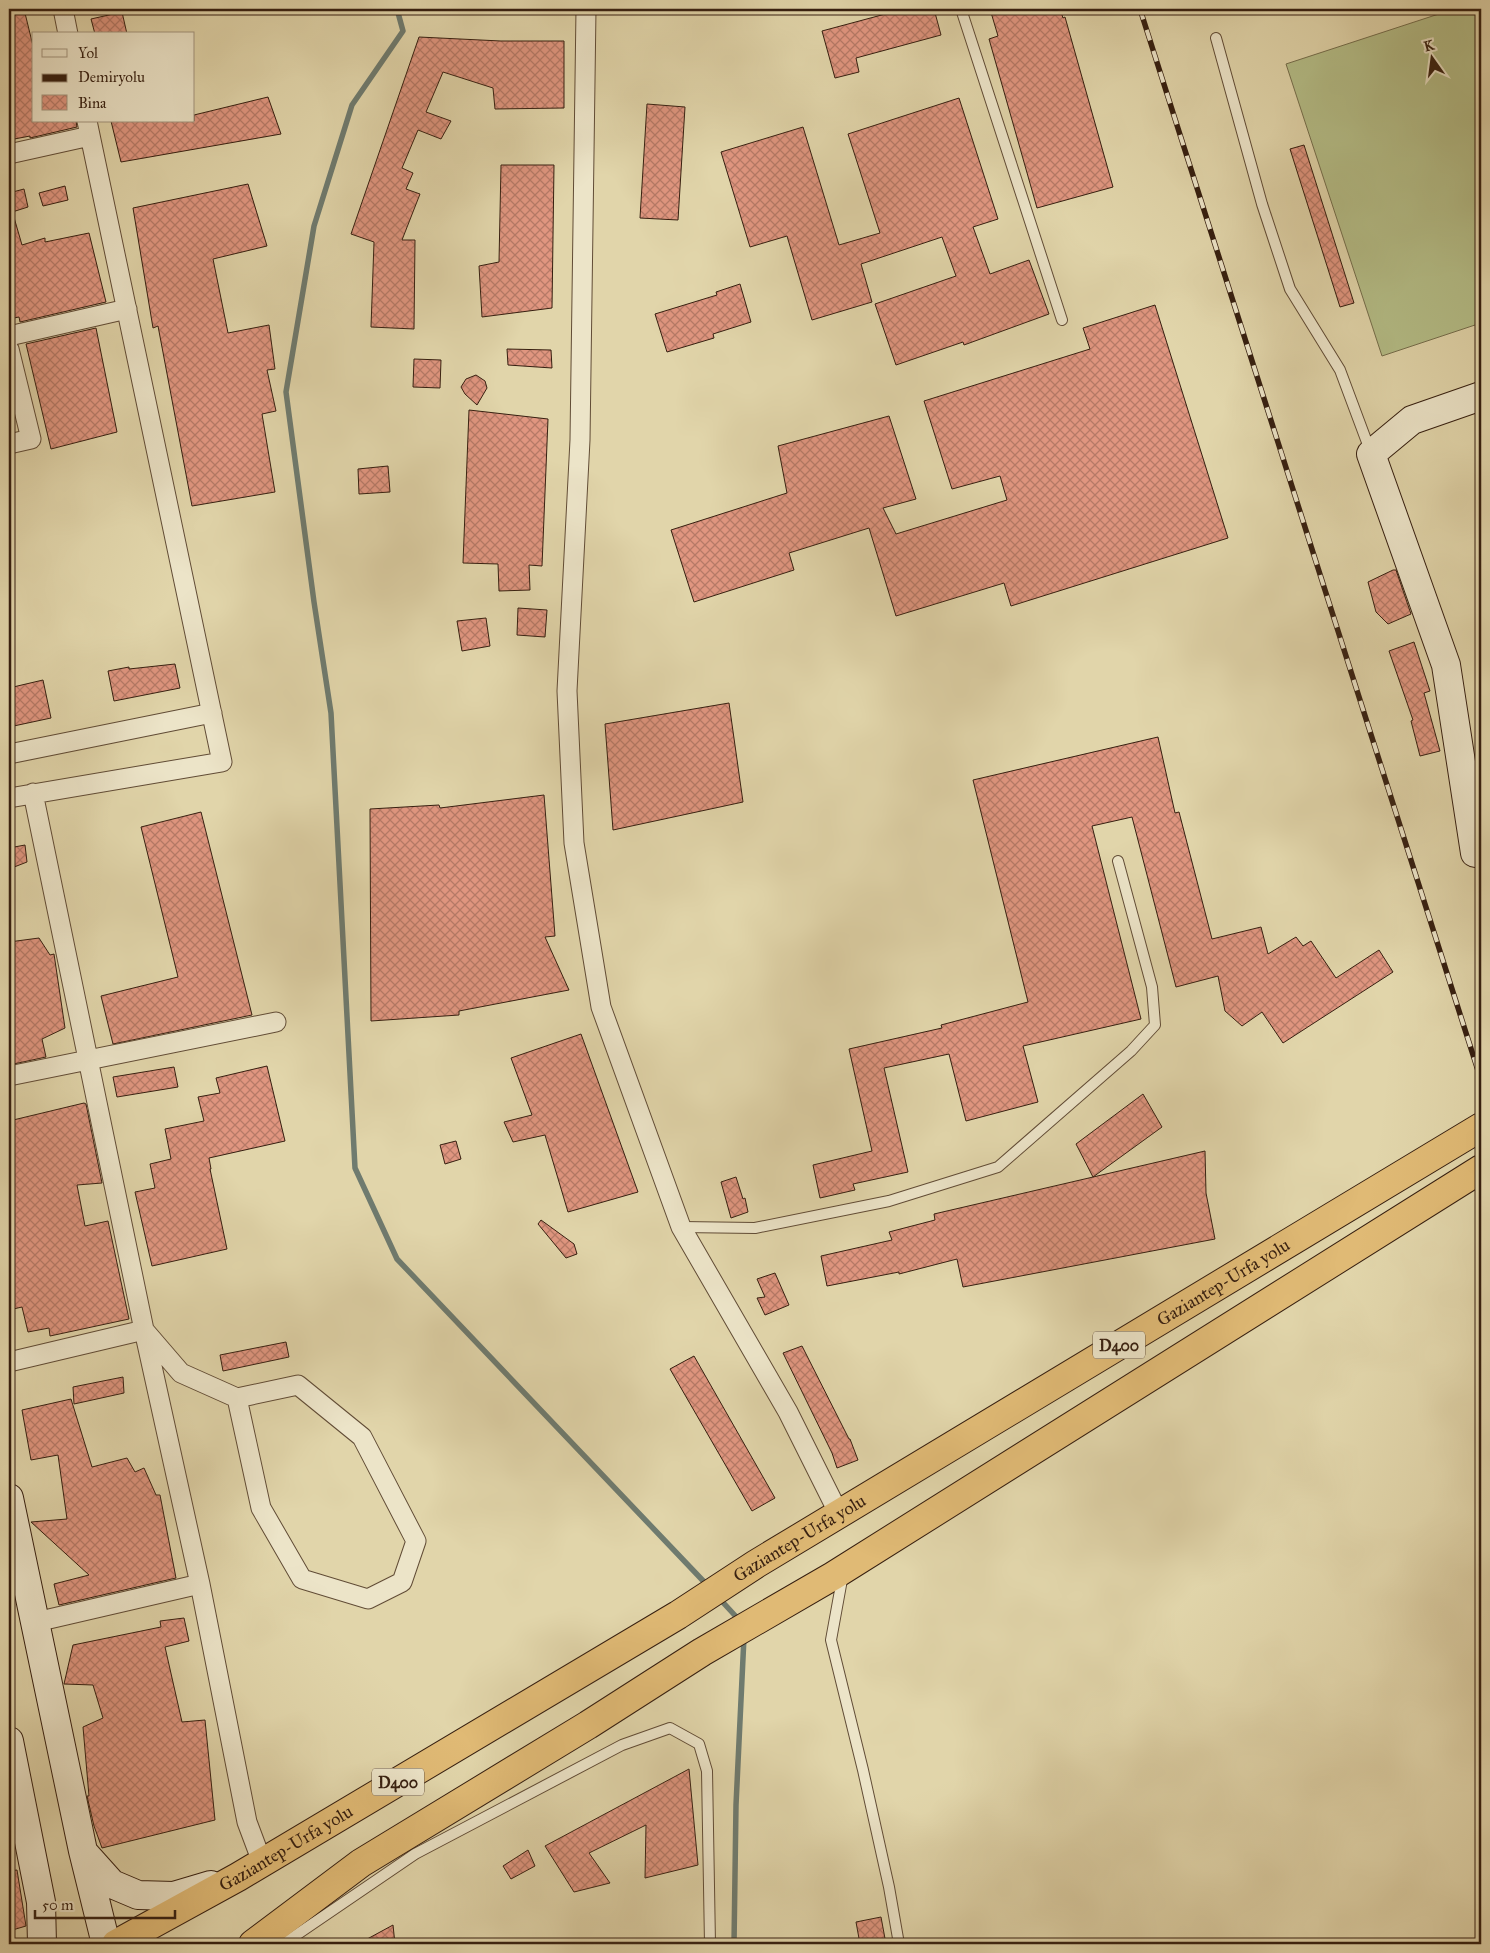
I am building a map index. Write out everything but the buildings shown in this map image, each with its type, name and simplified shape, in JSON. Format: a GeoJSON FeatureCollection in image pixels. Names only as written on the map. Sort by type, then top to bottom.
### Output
{"type":"FeatureCollection","features":[{"type":"Feature","properties":{"kind":"highway","name":"Gaziantep-Urfa yolu"},"geometry":{"type":"LineString","coordinates":[[116,1944],[238,1877],[678,1615],[756,1564],[1481,1127]]}},
{"type":"Feature","properties":{"kind":"highway","name":"D400"},"geometry":{"type":"LineString","coordinates":[[253,1944],[361,1863],[588,1725],[702,1652],[844,1569],[1481,1169]]}},
{"type":"Feature","properties":{"kind":"main road"},"geometry":{"type":"LineString","coordinates":[[1475,853],[1446,665],[1371,454],[1412,420],[1481,396]]}},
{"type":"Feature","properties":{"kind":"main road"},"geometry":{"type":"LineString","coordinates":[[9,1498],[84,1851],[106,1944]]}},
{"type":"Feature","properties":{"kind":"main road"},"geometry":{"type":"LineString","coordinates":[[9,1741],[41,1902],[42,1944]]}},
{"type":"Feature","properties":{"kind":"main road"},"geometry":{"type":"LineString","coordinates":[[84,1851],[112,1884],[138,1895],[174,1896],[238,1877]]}},
{"type":"Feature","properties":{"kind":"street"},"geometry":{"type":"LineString","coordinates":[[63,9],[68,32]]}},
{"type":"Feature","properties":{"kind":"street"},"geometry":{"type":"LineString","coordinates":[[586,9],[580,440],[567,691],[574,843],[601,1007],[681,1227],[788,1412],[839,1514]]}},
{"type":"Feature","properties":{"kind":"street"},"geometry":{"type":"LineString","coordinates":[[9,154],[89,129],[222,762],[9,798]]}},
{"type":"Feature","properties":{"kind":"street"},"geometry":{"type":"LineString","coordinates":[[9,336],[127,309]]}},
{"type":"Feature","properties":{"kind":"street"},"geometry":{"type":"LineString","coordinates":[[9,349],[31,439],[9,444]]}},
{"type":"Feature","properties":{"kind":"street"},"geometry":{"type":"LineString","coordinates":[[9,754],[212,713]]}},
{"type":"Feature","properties":{"kind":"street"},"geometry":{"type":"LineString","coordinates":[[33,793],[144,1330],[200,1584],[247,1822],[262,1862]]}},
{"type":"Feature","properties":{"kind":"street"},"geometry":{"type":"LineString","coordinates":[[9,1076],[276,1022]]}},
{"type":"Feature","properties":{"kind":"street"},"geometry":{"type":"LineString","coordinates":[[9,1362],[144,1330]]}},
{"type":"Feature","properties":{"kind":"street"},"geometry":{"type":"LineString","coordinates":[[144,1330],[181,1373],[237,1398],[298,1385],[362,1437],[416,1541],[402,1582],[368,1599],[302,1579],[261,1508],[237,1398]]}},
{"type":"Feature","properties":{"kind":"street"},"geometry":{"type":"LineString","coordinates":[[36,1622],[200,1584]]}},
{"type":"Feature","properties":{"kind":"lane"},"geometry":{"type":"LineString","coordinates":[[962,9],[1062,320]]}},
{"type":"Feature","properties":{"kind":"lane"},"geometry":{"type":"LineString","coordinates":[[1216,38],[1262,204],[1290,289],[1340,370],[1371,454]]}},
{"type":"Feature","properties":{"kind":"lane"},"geometry":{"type":"LineString","coordinates":[[681,1227],[755,1228],[889,1201],[998,1167],[1132,1051],[1154,1025],[1152,987],[1118,862]]}},
{"type":"Feature","properties":{"kind":"lane"},"geometry":{"type":"LineString","coordinates":[[844,1569],[831,1640],[890,1887],[899,1944]]}},
{"type":"Feature","properties":{"kind":"lane"},"geometry":{"type":"LineString","coordinates":[[283,1944],[415,1854],[622,1745],[670,1728],[699,1744],[707,1771],[710,1944]]}},
{"type":"Feature","properties":{"kind":"green space"},"geometry":{"type":"Polygon","coordinates":[[[1454,9],[1481,9],[1481,323],[1382,356],[1286,64],[1454,9]]]}},
{"type":"Feature","properties":{"kind":"waterway"},"geometry":{"type":"LineString","coordinates":[[397,9],[403,31],[352,105],[314,226],[286,392],[331,713],[355,1168],[397,1259],[709,1587]]}},
{"type":"Feature","properties":{"kind":"waterway"},"geometry":{"type":"LineString","coordinates":[[718,1597],[741,1622]]}},
{"type":"Feature","properties":{"kind":"waterway"},"geometry":{"type":"LineString","coordinates":[[734,1944],[736,1805],[744,1637]]}},
{"type":"Feature","properties":{"kind":"railway"},"geometry":{"type":"LineString","coordinates":[[1140,9],[1481,1080]]}}]}
